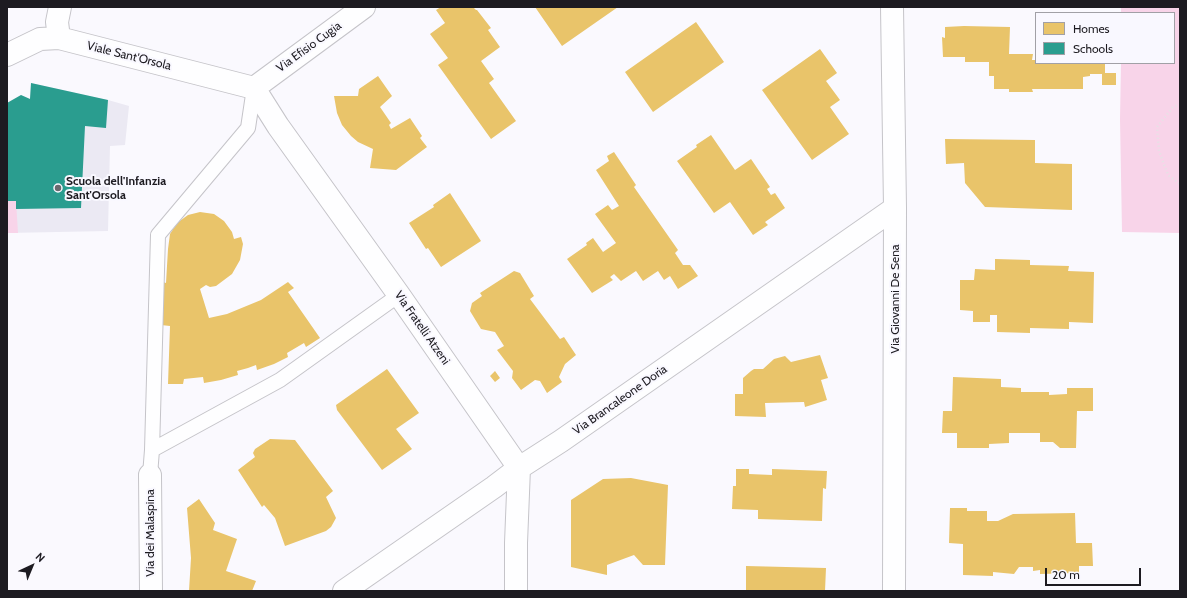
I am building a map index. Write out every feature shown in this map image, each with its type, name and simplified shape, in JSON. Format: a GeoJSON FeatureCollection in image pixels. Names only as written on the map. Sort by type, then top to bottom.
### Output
{"type":"FeatureCollection","features":[{"type":"Feature","properties":{"kind":"street"},"geometry":{"type":"LineString","coordinates":[[59,38],[57,22],[60,7]]}},
{"type":"Feature","properties":{"kind":"street","name":"Via Efisio Cugia"},"geometry":{"type":"LineString","coordinates":[[254,88],[364,7]]}},
{"type":"Feature","properties":{"kind":"street","name":"Via Giovanni De Sena"},"geometry":{"type":"LineString","coordinates":[[892,7],[896,208],[894,591]]}},
{"type":"Feature","properties":{"kind":"street","name":"Viale Sant'Orsola"},"geometry":{"type":"LineString","coordinates":[[7,55],[40,38],[59,38],[254,88]]}},
{"type":"Feature","properties":{"kind":"street","name":"Via Fratelli Atzeni"},"geometry":{"type":"LineString","coordinates":[[254,88],[278,126],[399,295],[519,468]]}},
{"type":"Feature","properties":{"kind":"street","name":"Via Brancaleone Doria"},"geometry":{"type":"LineString","coordinates":[[344,591],[519,468],[561,441],[896,208]]}},
{"type":"Feature","properties":{"kind":"street"},"geometry":{"type":"LineString","coordinates":[[516,591],[519,468]]}},
{"type":"Feature","properties":{"kind":"street","name":"Via dei Malaspina"},"geometry":{"type":"LineString","coordinates":[[150,475],[150,591]]}},
{"type":"Feature","properties":{"kind":"lane"},"geometry":{"type":"LineString","coordinates":[[150,475],[158,235],[248,128],[254,88]]}},
{"type":"Feature","properties":{"kind":"lane"},"geometry":{"type":"LineString","coordinates":[[152,450],[280,380],[399,295]]}},
{"type":"Feature","properties":{"kind":"path"},"geometry":{"type":"LineString","coordinates":[[1180,104],[1173,107],[1157,127],[1159,151],[1168,175],[1180,184]]}},
{"type":"Feature","properties":{"kind":"shaded area"},"geometry":{"type":"Polygon","coordinates":[[[1121,7],[1180,7],[1180,233],[1122,232],[1120,119],[1121,64],[1175,64],[1175,12],[1121,12],[1121,7]]]}},
{"type":"Feature","properties":{"kind":"shaded area","name":"Scuola dell'Infanzia Sant'Orsola"},"geometry":{"type":"Polygon","coordinates":[[[31,83],[129,106],[125,145],[110,146],[108,231],[7,233],[7,103],[21,95],[30,99],[31,83]]]}},
{"type":"Feature","properties":{"kind":"shaded area"},"geometry":{"type":"Polygon","coordinates":[[[7,201],[16,201],[18,233],[7,233],[7,201]]]}},
{"type":"Feature","properties":{"kind":"building: Homes"},"geometry":{"type":"Polygon","coordinates":[[[441,7],[473,7],[491,28],[488,30],[500,47],[481,61],[494,79],[489,83],[516,121],[491,139],[438,65],[448,58],[430,34],[445,23],[436,10],[441,7]]]}},
{"type":"Feature","properties":{"kind":"building: Homes"},"geometry":{"type":"Polygon","coordinates":[[[535,7],[618,7],[562,46],[535,7]]]}},
{"type":"Feature","properties":{"kind":"building: Homes"},"geometry":{"type":"Polygon","coordinates":[[[696,22],[724,62],[653,112],[625,72],[696,22]]]}},
{"type":"Feature","properties":{"kind":"building: Homes"},"geometry":{"type":"Polygon","coordinates":[[[945,27],[1010,27],[1009,54],[1033,54],[1032,60],[1035,60],[1035,64],[1105,64],[1105,73],[1116,73],[1116,85],[1102,85],[1102,74],[1090,74],[1090,76],[1083,77],[1083,89],[1032,89],[1033,92],[1009,92],[1009,89],[994,89],[994,76],[989,76],[989,62],[965,62],[965,57],[943,57],[942,37],[945,38],[945,27]]]}},
{"type":"Feature","properties":{"kind":"building: Homes"},"geometry":{"type":"Polygon","coordinates":[[[820,49],[837,73],[826,81],[840,100],[830,107],[849,134],[812,160],[762,90],[820,49]]]}},
{"type":"Feature","properties":{"kind":"building: Homes"},"geometry":{"type":"Polygon","coordinates":[[[378,76],[392,96],[380,107],[391,123],[389,125],[391,129],[410,118],[422,136],[420,138],[427,147],[396,170],[370,168],[373,149],[358,142],[351,136],[342,125],[337,113],[334,96],[358,96],[359,89],[378,76]]]}},
{"type":"Feature","properties":{"kind":"building: Homes"},"geometry":{"type":"Polygon","coordinates":[[[711,135],[735,170],[751,159],[770,187],[767,189],[771,195],[775,193],[785,208],[765,222],[768,225],[753,235],[730,202],[714,213],[677,161],[711,135]]]}},
{"type":"Feature","properties":{"kind":"building: Homes"},"geometry":{"type":"Polygon","coordinates":[[[945,139],[1035,140],[1035,163],[1072,164],[1072,210],[985,207],[965,183],[964,163],[946,164],[945,139]]]}},
{"type":"Feature","properties":{"kind":"building: Homes"},"geometry":{"type":"Polygon","coordinates":[[[614,152],[636,185],[634,187],[678,250],[675,253],[683,265],[690,265],[698,276],[678,289],[670,276],[664,280],[658,271],[643,281],[636,271],[621,281],[614,274],[610,277],[613,280],[592,293],[567,259],[587,245],[586,243],[593,238],[603,252],[616,243],[595,214],[608,205],[612,210],[619,206],[596,170],[609,161],[607,156],[614,152]]]}},
{"type":"Feature","properties":{"kind":"building: Homes"},"geometry":{"type":"Polygon","coordinates":[[[450,193],[481,241],[441,267],[428,248],[426,249],[409,223],[434,207],[433,205],[450,193]]]}},
{"type":"Feature","properties":{"kind":"building: Homes"},"geometry":{"type":"Polygon","coordinates":[[[200,212],[214,214],[224,221],[232,232],[234,239],[241,237],[243,244],[240,260],[232,274],[216,286],[210,287],[206,285],[200,289],[209,318],[227,314],[261,300],[288,282],[294,288],[288,292],[320,338],[306,347],[304,343],[287,353],[288,357],[257,370],[256,365],[237,371],[238,375],[221,380],[204,383],[203,377],[184,379],[183,384],[168,384],[170,326],[161,325],[163,282],[166,283],[170,234],[177,223],[188,215],[200,212]]]}},
{"type":"Feature","properties":{"kind":"building: Homes"},"geometry":{"type":"Polygon","coordinates":[[[995,259],[1030,260],[1030,265],[1069,266],[1068,271],[1094,272],[1093,323],[1069,322],[1069,329],[1030,328],[1030,333],[997,332],[997,315],[990,315],[990,322],[973,322],[973,311],[960,310],[960,280],[974,280],[975,269],[995,270],[995,259]]]}},
{"type":"Feature","properties":{"kind":"building: Homes"},"geometry":{"type":"Polygon","coordinates":[[[514,271],[520,273],[534,296],[530,299],[560,339],[564,337],[576,355],[565,364],[559,377],[562,382],[547,393],[540,381],[535,380],[521,390],[512,378],[513,371],[497,350],[504,346],[495,332],[481,329],[470,311],[472,303],[482,296],[480,293],[514,271]]]}},
{"type":"Feature","properties":{"kind":"building: Homes"},"geometry":{"type":"Polygon","coordinates":[[[820,355],[828,378],[821,380],[827,400],[805,407],[804,402],[765,403],[766,417],[735,416],[735,394],[743,394],[743,378],[751,371],[754,369],[763,369],[774,359],[785,356],[791,362],[820,355]]]}},
{"type":"Feature","properties":{"kind":"building: Homes"},"geometry":{"type":"Polygon","coordinates":[[[387,369],[419,413],[396,429],[412,449],[382,470],[337,410],[336,405],[387,369]]]}},
{"type":"Feature","properties":{"kind":"building: Homes"},"geometry":{"type":"Polygon","coordinates":[[[495,371],[500,378],[495,382],[490,376],[495,371]]]}},
{"type":"Feature","properties":{"kind":"building: Homes"},"geometry":{"type":"Polygon","coordinates":[[[953,377],[1001,379],[1001,387],[1021,388],[1021,392],[1049,392],[1049,395],[1067,394],[1067,388],[1093,388],[1093,411],[1077,411],[1076,448],[1060,448],[1053,442],[1040,442],[1040,433],[1009,433],[1009,443],[989,444],[989,448],[957,448],[957,433],[942,433],[943,411],[952,411],[953,377]]]}},
{"type":"Feature","properties":{"kind":"building: Homes"},"geometry":{"type":"Polygon","coordinates":[[[270,439],[295,440],[333,491],[326,497],[336,518],[331,527],[326,531],[285,546],[275,518],[264,505],[262,507],[238,470],[255,457],[253,453],[255,449],[270,439]]]}},
{"type":"Feature","properties":{"kind":"building: Homes"},"geometry":{"type":"Polygon","coordinates":[[[736,469],[749,469],[749,474],[772,475],[772,469],[827,471],[826,489],[823,488],[822,521],[758,519],[758,510],[732,509],[733,486],[736,486],[736,469]]]}},
{"type":"Feature","properties":{"kind":"building: Homes"},"geometry":{"type":"Polygon","coordinates":[[[631,478],[668,485],[665,565],[643,565],[634,555],[607,565],[607,575],[571,567],[571,500],[603,479],[631,478]]]}},
{"type":"Feature","properties":{"kind":"building: Homes"},"geometry":{"type":"Polygon","coordinates":[[[199,499],[215,523],[213,530],[237,539],[226,571],[256,581],[252,591],[189,591],[191,558],[187,508],[199,499]]]}},
{"type":"Feature","properties":{"kind":"building: Homes"},"geometry":{"type":"Polygon","coordinates":[[[950,508],[967,508],[967,511],[987,511],[987,521],[998,521],[1013,514],[1075,513],[1076,543],[1092,543],[1093,566],[1079,566],[1079,573],[1040,574],[1040,570],[1033,571],[1033,567],[1019,567],[1014,574],[993,572],[993,576],[963,575],[963,544],[949,543],[950,508]]]}},
{"type":"Feature","properties":{"kind":"building: Homes"},"geometry":{"type":"Polygon","coordinates":[[[746,566],[826,568],[825,591],[746,591],[746,566]]]}},
{"type":"Feature","properties":{"kind":"building: Schools","name":"Scuola dell'Infanzia Sant'Orsola"},"geometry":{"type":"Polygon","coordinates":[[[31,83],[108,100],[106,128],[85,126],[81,208],[16,209],[16,201],[7,201],[7,103],[21,95],[30,99],[31,83]]]}},
{"type":"Feature","properties":{"kind":"place","name":"Scuola dell'Infanzia Sant'Orsola"},"geometry":{"type":"Point","coordinates":[58,188]}}]}
